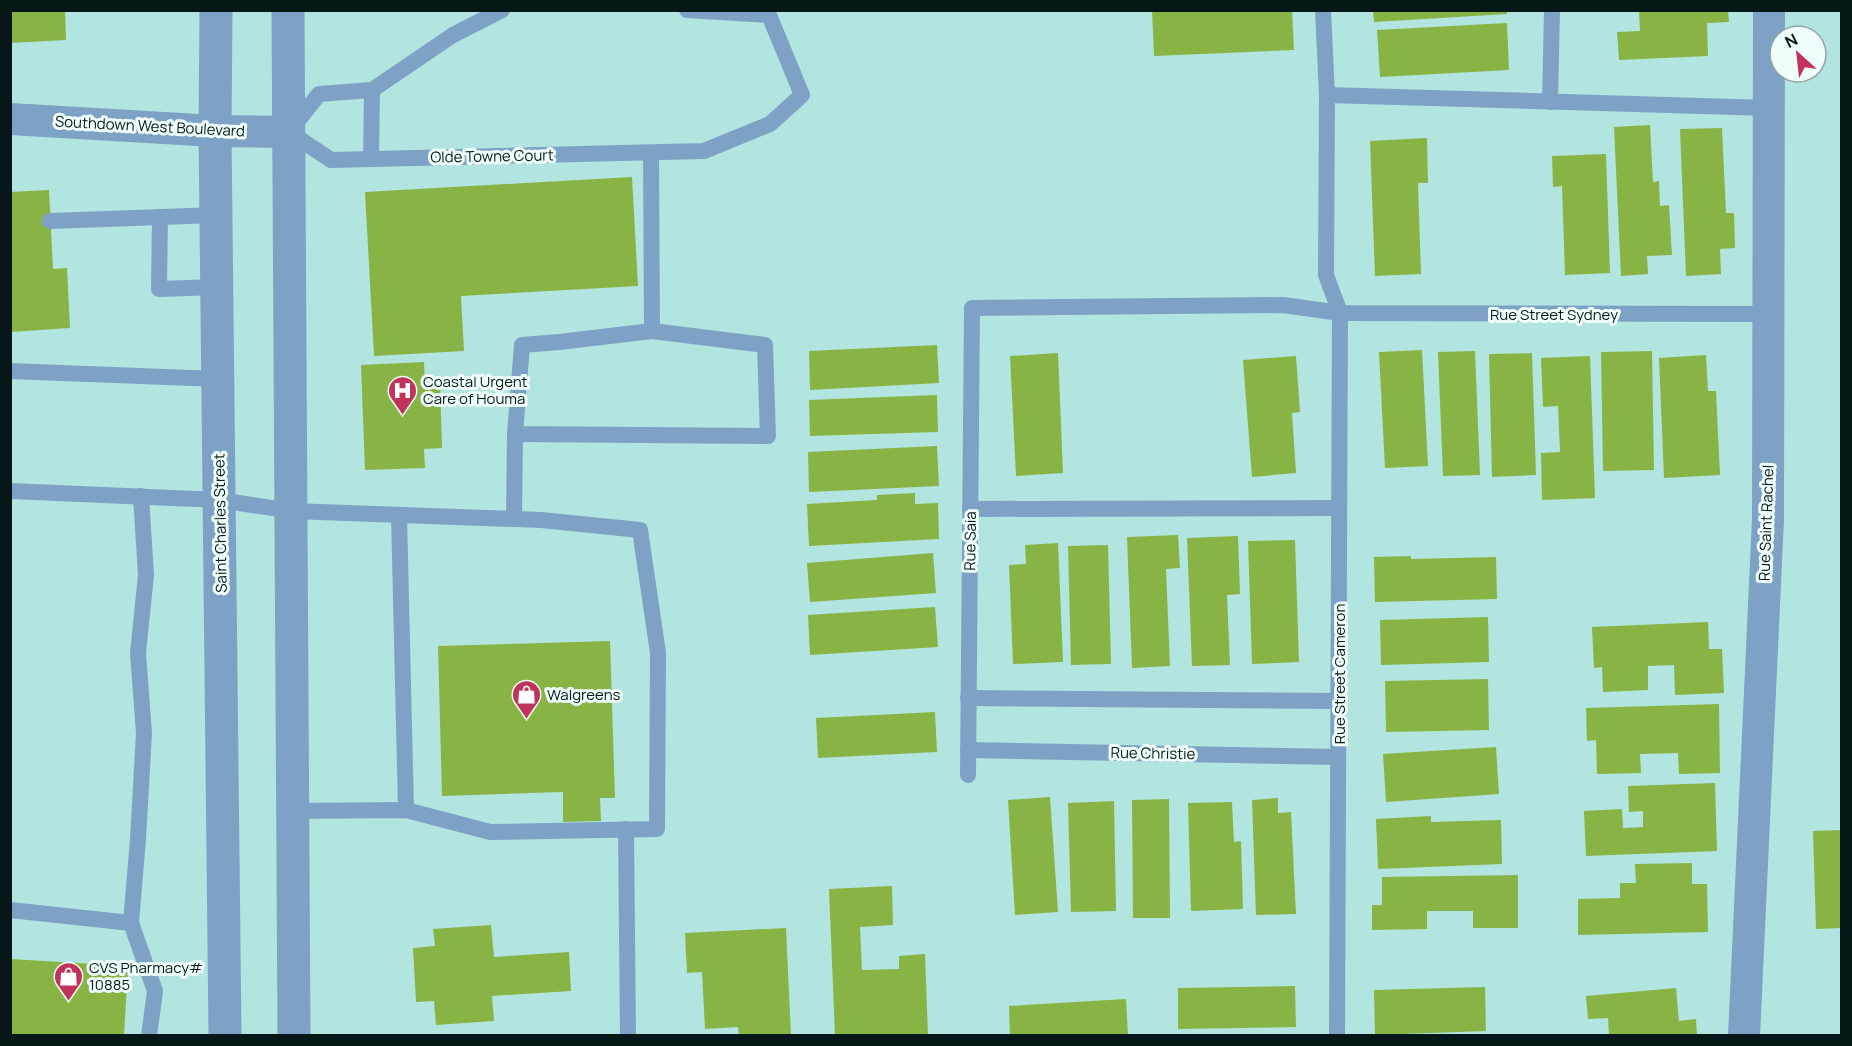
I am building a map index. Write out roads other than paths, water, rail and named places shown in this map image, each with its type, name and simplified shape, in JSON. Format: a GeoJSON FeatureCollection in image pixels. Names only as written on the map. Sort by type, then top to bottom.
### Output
{"type":"FeatureCollection","features":[{"type":"Feature","properties":{"kind":"street","name":"Saint Charles Street"},"geometry":{"type":"LineString","coordinates":[[216,10],[215,131],[225,1035]]}},
{"type":"Feature","properties":{"kind":"street"},"geometry":{"type":"LineString","coordinates":[[288,10],[294,1035]]}},
{"type":"Feature","properties":{"kind":"street","name":"Rue Saint Rachel"},"geometry":{"type":"LineString","coordinates":[[1744,1035],[1768,519],[1769,10]]}},
{"type":"Feature","properties":{"kind":"street","name":"Southdown West Boulevard"},"geometry":{"type":"LineString","coordinates":[[10,119],[215,131],[290,132]]}},
{"type":"Feature","properties":{"kind":"lane"},"geometry":{"type":"LineString","coordinates":[[290,132],[319,94],[372,90],[453,35],[502,10]]}},
{"type":"Feature","properties":{"kind":"lane","name":"Olde Towne Court"},"geometry":{"type":"LineString","coordinates":[[290,132],[331,160],[704,151],[770,124],[802,95],[769,15],[687,10]]}},
{"type":"Feature","properties":{"kind":"lane"},"geometry":{"type":"LineString","coordinates":[[1323,10],[1327,95],[1326,274],[1340,313]]}},
{"type":"Feature","properties":{"kind":"lane"},"geometry":{"type":"LineString","coordinates":[[1550,102],[1551,10]]}},
{"type":"Feature","properties":{"kind":"lane"},"geometry":{"type":"LineString","coordinates":[[372,90],[372,159]]}},
{"type":"Feature","properties":{"kind":"lane"},"geometry":{"type":"LineString","coordinates":[[1327,95],[1769,108]]}},
{"type":"Feature","properties":{"kind":"lane"},"geometry":{"type":"LineString","coordinates":[[651,153],[652,331]]}},
{"type":"Feature","properties":{"kind":"lane"},"geometry":{"type":"LineString","coordinates":[[50,221],[216,215]]}},
{"type":"Feature","properties":{"kind":"lane"},"geometry":{"type":"LineString","coordinates":[[160,217],[159,289],[217,287]]}},
{"type":"Feature","properties":{"kind":"lane","name":"Rue Street Sydney"},"geometry":{"type":"LineString","coordinates":[[972,308],[1283,305],[1340,313],[1769,314]]}},
{"type":"Feature","properties":{"kind":"lane","name":"Rue Saia"},"geometry":{"type":"LineString","coordinates":[[968,775],[972,308]]}},
{"type":"Feature","properties":{"kind":"lane","name":"Rue Street Cameron"},"geometry":{"type":"LineString","coordinates":[[1337,1035],[1340,313]]}},
{"type":"Feature","properties":{"kind":"lane"},"geometry":{"type":"LineString","coordinates":[[514,519],[515,434],[522,345],[652,331],[765,345],[768,436],[515,434]]}},
{"type":"Feature","properties":{"kind":"lane"},"geometry":{"type":"LineString","coordinates":[[10,371],[218,379]]}},
{"type":"Feature","properties":{"kind":"lane"},"geometry":{"type":"LineString","coordinates":[[10,491],[219,500],[292,511],[514,519],[640,530],[658,653],[657,829],[490,832],[406,810],[293,812]]}},
{"type":"Feature","properties":{"kind":"lane"},"geometry":{"type":"LineString","coordinates":[[141,496],[146,575],[138,653],[144,733],[131,923],[154,990],[149,1035]]}},
{"type":"Feature","properties":{"kind":"lane"},"geometry":{"type":"LineString","coordinates":[[970,509],[1339,508]]}},
{"type":"Feature","properties":{"kind":"lane"},"geometry":{"type":"LineString","coordinates":[[399,515],[406,810]]}},
{"type":"Feature","properties":{"kind":"lane"},"geometry":{"type":"LineString","coordinates":[[968,698],[1338,701]]}},
{"type":"Feature","properties":{"kind":"lane","name":"Rue Christie"},"geometry":{"type":"LineString","coordinates":[[968,750],[1338,757]]}},
{"type":"Feature","properties":{"kind":"lane"},"geometry":{"type":"LineString","coordinates":[[626,829],[628,1035]]}},
{"type":"Feature","properties":{"kind":"lane"},"geometry":{"type":"LineString","coordinates":[[10,910],[131,923]]}},
{"type":"Feature","properties":{"kind":"place","name":"Coastal Urgent Care of Houma"},"geometry":{"type":"Point","coordinates":[402,416]}},
{"type":"Feature","properties":{"kind":"place","name":"Walgreens"},"geometry":{"type":"Point","coordinates":[526,720]}},
{"type":"Feature","properties":{"kind":"place","name":"CVS Pharmacy# 10885"},"geometry":{"type":"Point","coordinates":[68,1002]}}]}
